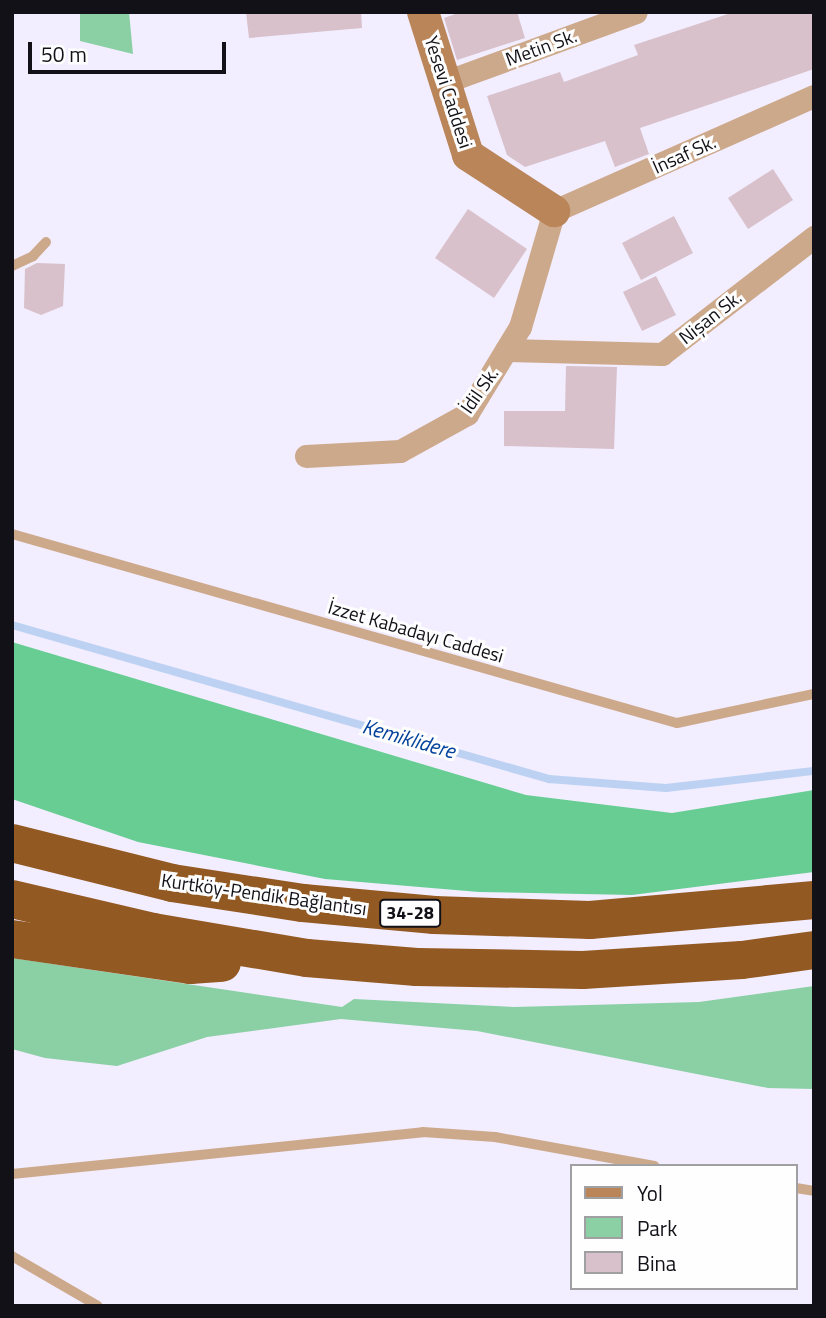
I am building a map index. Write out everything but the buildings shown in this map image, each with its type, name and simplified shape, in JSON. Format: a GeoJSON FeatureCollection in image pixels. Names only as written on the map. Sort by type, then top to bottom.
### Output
{"type":"FeatureCollection","features":[{"type":"Feature","properties":{"kind":"highway","name":"Kurtköy-Pendik Bağlantısı"},"geometry":{"type":"LineString","coordinates":[[12,843],[172,883],[303,903],[434,915],[590,920],[814,900]]}},
{"type":"Feature","properties":{"kind":"highway"},"geometry":{"type":"LineString","coordinates":[[12,899],[153,932],[307,958]]}},
{"type":"Feature","properties":{"kind":"highway"},"geometry":{"type":"LineString","coordinates":[[12,939],[190,965],[307,958],[583,971],[742,960],[814,950]]}},
{"type":"Feature","properties":{"kind":"street","name":"Yesevi Caddesi"},"geometry":{"type":"LineString","coordinates":[[423,12],[468,155],[554,211]]}},
{"type":"Feature","properties":{"kind":"street","name":"Metin Sk."},"geometry":{"type":"LineString","coordinates":[[445,82],[636,12]]}},
{"type":"Feature","properties":{"kind":"street","name":"İnsaf Sk."},"geometry":{"type":"LineString","coordinates":[[554,211],[814,96]]}},
{"type":"Feature","properties":{"kind":"street","name":"İdil Sk."},"geometry":{"type":"LineString","coordinates":[[306,456],[400,451],[467,414],[520,327],[554,211]]}},
{"type":"Feature","properties":{"kind":"street","name":"Nişan Sk."},"geometry":{"type":"LineString","coordinates":[[506,349],[662,354],[814,237]]}},
{"type":"Feature","properties":{"kind":"lane"},"geometry":{"type":"LineString","coordinates":[[12,266],[33,256],[46,242]]}},
{"type":"Feature","properties":{"kind":"lane","name":"İzzet Kabadayı Caddesi"},"geometry":{"type":"LineString","coordinates":[[12,534],[677,723],[814,694]]}},
{"type":"Feature","properties":{"kind":"lane"},"geometry":{"type":"LineString","coordinates":[[12,1174],[423,1132],[495,1136],[643,1164]]}},
{"type":"Feature","properties":{"kind":"lane"},"geometry":{"type":"LineString","coordinates":[[12,1256],[98,1306]]}},
{"type":"Feature","properties":{"kind":"green space"},"geometry":{"type":"Polygon","coordinates":[[[80,12],[129,12],[133,54],[80,41],[80,12]]]}},
{"type":"Feature","properties":{"kind":"green space"},"geometry":{"type":"Polygon","coordinates":[[[12,642],[526,795],[672,813],[814,790],[814,872],[632,895],[479,892],[325,879],[138,842],[12,799],[12,642]]]}},
{"type":"Feature","properties":{"kind":"green space"},"geometry":{"type":"Polygon","coordinates":[[[12,958],[342,1007],[354,999],[514,1007],[699,1002],[814,986],[814,1089],[768,1088],[477,1031],[341,1019],[207,1037],[117,1066],[45,1058],[12,1049],[12,958]]]}},
{"type":"Feature","properties":{"kind":"waterway","name":"Kemiklidere"},"geometry":{"type":"LineString","coordinates":[[12,625],[549,779],[666,788],[814,771]]}}]}
